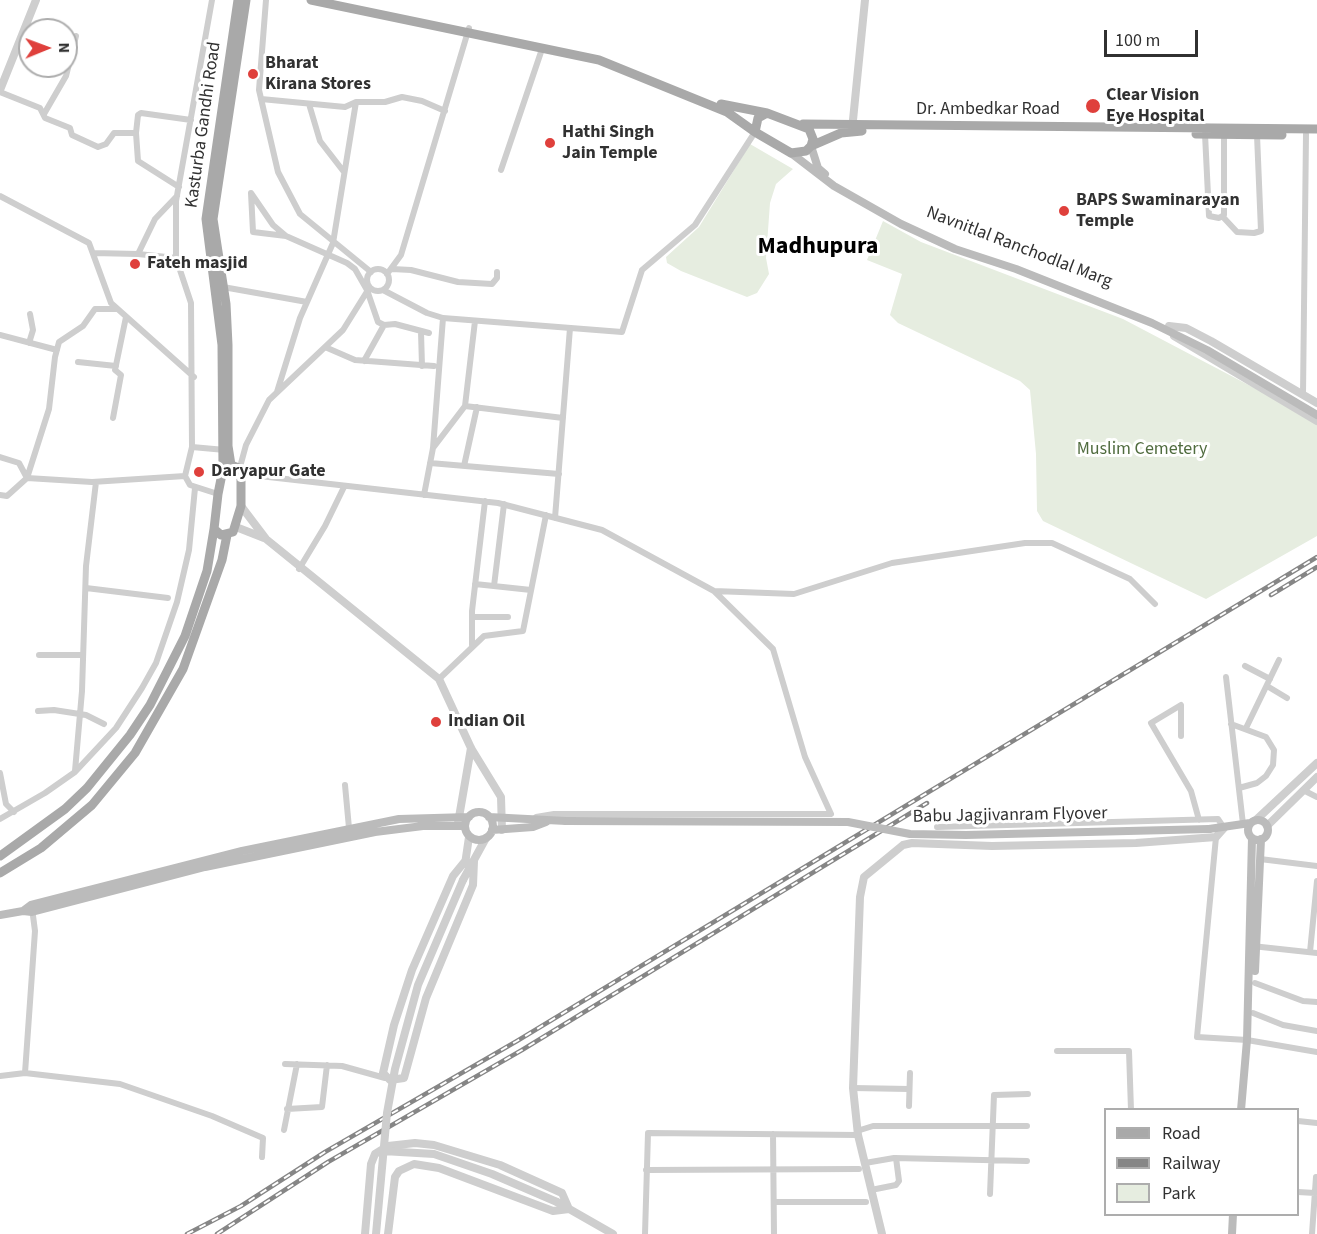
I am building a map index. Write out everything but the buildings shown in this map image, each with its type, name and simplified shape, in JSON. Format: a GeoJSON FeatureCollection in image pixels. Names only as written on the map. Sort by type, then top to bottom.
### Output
{"type":"FeatureCollection","features":[{"type":"Feature","properties":{"kind":"main road","name":"Kasturba Gandhi Road"},"geometry":{"type":"LineString","coordinates":[[234,469],[225,450],[221,335],[206,219],[238,0]]}},
{"type":"Feature","properties":{"kind":"main road","name":"Kasturba Gandhi Road"},"geometry":{"type":"LineString","coordinates":[[225,450],[228,345],[223,287],[213,219],[246,0]]}},
{"type":"Feature","properties":{"kind":"main road"},"geometry":{"type":"LineString","coordinates":[[311,0],[469,31]]}},
{"type":"Feature","properties":{"kind":"main road"},"geometry":{"type":"LineString","coordinates":[[347,0],[542,49],[598,60],[727,112],[791,153],[834,186],[901,224],[956,249],[1016,269],[1169,329],[1317,410]]}},
{"type":"Feature","properties":{"kind":"main road","name":"Dr. Ambedkar Road"},"geometry":{"type":"LineString","coordinates":[[469,31],[600,54],[729,107],[767,113],[803,124],[852,128],[1317,135]]}},
{"type":"Feature","properties":{"kind":"main road"},"geometry":{"type":"LineString","coordinates":[[755,132],[758,118],[767,113]]}},
{"type":"Feature","properties":{"kind":"main road"},"geometry":{"type":"LineString","coordinates":[[803,124],[809,129],[813,139],[811,146]]}},
{"type":"Feature","properties":{"kind":"main road","name":"Dr. Ambedkar Road"},"geometry":{"type":"LineString","coordinates":[[791,153],[806,151],[811,146],[852,128],[1317,129]]}},
{"type":"Feature","properties":{"kind":"main road","name":"Navnitlal Ranchodlal Marg"},"geometry":{"type":"LineString","coordinates":[[811,146],[818,168],[903,220],[957,245],[1018,264],[1169,329]]}},
{"type":"Feature","properties":{"kind":"main road"},"geometry":{"type":"LineString","coordinates":[[1190,339],[1317,415]]}},
{"type":"Feature","properties":{"kind":"main road"},"geometry":{"type":"LineString","coordinates":[[0,856],[65,809],[87,788],[130,735],[150,705],[185,636],[207,571],[218,494],[234,469]]}},
{"type":"Feature","properties":{"kind":"main road"},"geometry":{"type":"LineString","coordinates":[[0,873],[41,848],[79,817],[112,783],[135,753],[183,669],[222,560],[227,535],[236,527],[241,506],[234,469]]}},
{"type":"Feature","properties":{"kind":"main road"},"geometry":{"type":"LineString","coordinates":[[214,529],[219,534],[227,535]]}},
{"type":"Feature","properties":{"kind":"main road"},"geometry":{"type":"LineString","coordinates":[[0,915],[309,845],[396,829],[460,823],[477,813],[489,817],[534,818],[546,822]]}},
{"type":"Feature","properties":{"kind":"main road"},"geometry":{"type":"LineString","coordinates":[[489,817],[489,834]]}},
{"type":"Feature","properties":{"kind":"main road"},"geometry":{"type":"LineString","coordinates":[[32,909],[167,868],[349,828],[399,819],[460,823]]}},
{"type":"Feature","properties":{"kind":"main road"},"geometry":{"type":"LineString","coordinates":[[460,823],[469,837],[477,840],[502,830],[533,827],[546,822]]}},
{"type":"Feature","properties":{"kind":"main road","name":"Babu Jagjivanram Flyover"},"geometry":{"type":"LineString","coordinates":[[546,822],[848,822],[910,834],[966,835],[1226,828]]}},
{"type":"Feature","properties":{"kind":"main road"},"geometry":{"type":"LineString","coordinates":[[1240,1108],[1253,1013],[1253,946],[1260,859],[1250,822]]}},
{"type":"Feature","properties":{"kind":"main road"},"geometry":{"type":"LineString","coordinates":[[1250,822],[1267,826],[1266,835],[1254,837],[1226,828],[1250,822]]}},
{"type":"Feature","properties":{"kind":"main road"},"geometry":{"type":"LineString","coordinates":[[1245,1108],[1253,946],[1254,837]]}},
{"type":"Feature","properties":{"kind":"main road"},"geometry":{"type":"LineString","coordinates":[[1232,1234],[1233,1216]]}},
{"type":"Feature","properties":{"kind":"main road"},"geometry":{"type":"LineString","coordinates":[[1238,1216],[1238,1234]]}},
{"type":"Feature","properties":{"kind":"street"},"geometry":{"type":"LineString","coordinates":[[36,0],[1,88],[40,108],[45,118],[70,128],[72,135],[98,147],[106,144],[114,133],[136,133]]}},
{"type":"Feature","properties":{"kind":"street"},"geometry":{"type":"LineString","coordinates":[[212,0],[177,195],[176,258],[191,303],[194,377],[192,447],[185,476],[195,488],[218,494]]}},
{"type":"Feature","properties":{"kind":"street"},"geometry":{"type":"LineString","coordinates":[[266,0],[259,90],[278,172],[300,214],[371,272]]}},
{"type":"Feature","properties":{"kind":"street"},"geometry":{"type":"LineString","coordinates":[[852,128],[865,0]]}},
{"type":"Feature","properties":{"kind":"street"},"geometry":{"type":"LineString","coordinates":[[383,290],[389,281],[389,272],[401,255],[469,31]]}},
{"type":"Feature","properties":{"kind":"street"},"geometry":{"type":"LineString","coordinates":[[501,170],[542,49]]}},
{"type":"Feature","properties":{"kind":"street"},"geometry":{"type":"LineString","coordinates":[[44,114],[65,78]]}},
{"type":"Feature","properties":{"kind":"street"},"geometry":{"type":"LineString","coordinates":[[261,99],[345,107],[356,102],[384,102],[402,96],[422,101],[445,111]]}},
{"type":"Feature","properties":{"kind":"street"},"geometry":{"type":"LineString","coordinates":[[277,392],[307,302],[333,243],[356,102]]}},
{"type":"Feature","properties":{"kind":"street"},"geometry":{"type":"LineString","coordinates":[[309,104],[320,141],[344,172]]}},
{"type":"Feature","properties":{"kind":"street"},"geometry":{"type":"LineString","coordinates":[[179,187],[138,161],[136,133],[138,115],[141,113],[191,120]]}},
{"type":"Feature","properties":{"kind":"street"},"geometry":{"type":"LineString","coordinates":[[286,236],[253,232],[251,194],[273,225],[286,236],[347,263],[355,269],[368,289],[383,290],[427,314],[475,321],[622,332],[642,270],[695,225],[755,132]]}},
{"type":"Feature","properties":{"kind":"street"},"geometry":{"type":"LineString","coordinates":[[1205,134],[1209,216],[1223,218],[1238,232],[1254,233],[1261,231],[1257,135]]}},
{"type":"Feature","properties":{"kind":"street"},"geometry":{"type":"LineString","coordinates":[[1223,218],[1224,134]]}},
{"type":"Feature","properties":{"kind":"street"},"geometry":{"type":"LineString","coordinates":[[1303,395],[1306,135]]}},
{"type":"Feature","properties":{"kind":"street"},"geometry":{"type":"LineString","coordinates":[[0,195],[89,243],[111,303],[194,377]]}},
{"type":"Feature","properties":{"kind":"street"},"geometry":{"type":"LineString","coordinates":[[138,254],[155,219],[177,195]]}},
{"type":"Feature","properties":{"kind":"street"},"geometry":{"type":"LineString","coordinates":[[93,253],[176,258]]}},
{"type":"Feature","properties":{"kind":"street"},"geometry":{"type":"LineString","coordinates":[[429,333],[378,322],[368,289],[368,277],[371,272],[411,270],[458,282],[492,284],[497,278],[497,272]]}},
{"type":"Feature","properties":{"kind":"street"},"geometry":{"type":"LineString","coordinates":[[223,287],[307,302]]}},
{"type":"Feature","properties":{"kind":"street"},"geometry":{"type":"LineString","coordinates":[[368,289],[343,330],[269,400],[234,469],[344,487],[504,504],[602,530],[714,591],[773,649],[805,757],[831,814],[554,814],[534,818]]}},
{"type":"Feature","properties":{"kind":"street"},"geometry":{"type":"LineString","coordinates":[[0,495],[7,496],[27,478],[49,409],[59,342],[83,326],[95,309],[117,309]]}},
{"type":"Feature","properties":{"kind":"street"},"geometry":{"type":"LineString","coordinates":[[29,343],[33,330],[30,314]]}},
{"type":"Feature","properties":{"kind":"street"},"geometry":{"type":"LineString","coordinates":[[113,418],[121,375],[115,370],[126,317]]}},
{"type":"Feature","properties":{"kind":"street"},"geometry":{"type":"LineString","coordinates":[[424,495],[433,448],[443,318]]}},
{"type":"Feature","properties":{"kind":"street"},"geometry":{"type":"LineString","coordinates":[[433,448],[465,406],[475,321]]}},
{"type":"Feature","properties":{"kind":"street"},"geometry":{"type":"LineString","coordinates":[[364,361],[384,325]]}},
{"type":"Feature","properties":{"kind":"street"},"geometry":{"type":"LineString","coordinates":[[555,518],[570,328]]}},
{"type":"Feature","properties":{"kind":"street"},"geometry":{"type":"LineString","coordinates":[[1169,329],[1186,328],[1211,340],[1317,403]]}},
{"type":"Feature","properties":{"kind":"street"},"geometry":{"type":"LineString","coordinates":[[1169,329],[1181,342],[1317,421]]}},
{"type":"Feature","properties":{"kind":"street"},"geometry":{"type":"LineString","coordinates":[[421,332],[422,366]]}},
{"type":"Feature","properties":{"kind":"street"},"geometry":{"type":"LineString","coordinates":[[0,335],[57,351]]}},
{"type":"Feature","properties":{"kind":"street"},"geometry":{"type":"LineString","coordinates":[[325,347],[346,358],[434,366]]}},
{"type":"Feature","properties":{"kind":"street"},"geometry":{"type":"LineString","coordinates":[[78,362],[116,366]]}},
{"type":"Feature","properties":{"kind":"street"},"geometry":{"type":"LineString","coordinates":[[465,406],[563,418]]}},
{"type":"Feature","properties":{"kind":"street"},"geometry":{"type":"LineString","coordinates":[[464,466],[477,407]]}},
{"type":"Feature","properties":{"kind":"street"},"geometry":{"type":"LineString","coordinates":[[192,447],[225,450]]}},
{"type":"Feature","properties":{"kind":"street"},"geometry":{"type":"LineString","coordinates":[[0,457],[19,463],[27,478]]}},
{"type":"Feature","properties":{"kind":"street"},"geometry":{"type":"LineString","coordinates":[[430,463],[559,474]]}},
{"type":"Feature","properties":{"kind":"street"},"geometry":{"type":"LineString","coordinates":[[27,478],[96,482],[185,476]]}},
{"type":"Feature","properties":{"kind":"street"},"geometry":{"type":"LineString","coordinates":[[75,772],[86,588],[96,482]]}},
{"type":"Feature","properties":{"kind":"street"},"geometry":{"type":"LineString","coordinates":[[300,568],[325,526],[344,487]]}},
{"type":"Feature","properties":{"kind":"street"},"geometry":{"type":"LineString","coordinates":[[0,819],[75,772],[116,728],[156,663],[177,602],[189,550],[195,488]]}},
{"type":"Feature","properties":{"kind":"street"},"geometry":{"type":"LineString","coordinates":[[472,645],[472,617],[485,501]]}},
{"type":"Feature","properties":{"kind":"street"},"geometry":{"type":"LineString","coordinates":[[494,586],[504,504]]}},
{"type":"Feature","properties":{"kind":"street"},"geometry":{"type":"LineString","coordinates":[[241,506],[266,539],[440,679],[471,748],[501,797],[502,830]]}},
{"type":"Feature","properties":{"kind":"street"},"geometry":{"type":"LineString","coordinates":[[440,679],[472,645],[484,636],[523,632],[546,515]]}},
{"type":"Feature","properties":{"kind":"street"},"geometry":{"type":"LineString","coordinates":[[236,527],[266,539]]}},
{"type":"Feature","properties":{"kind":"street"},"geometry":{"type":"LineString","coordinates":[[714,591],[794,594],[892,563],[1025,543],[1052,543],[1130,579],[1155,604]]}},
{"type":"Feature","properties":{"kind":"street"},"geometry":{"type":"LineString","coordinates":[[475,585],[531,590]]}},
{"type":"Feature","properties":{"kind":"street"},"geometry":{"type":"LineString","coordinates":[[86,588],[168,598]]}},
{"type":"Feature","properties":{"kind":"street"},"geometry":{"type":"LineString","coordinates":[[472,617],[508,617]]}},
{"type":"Feature","properties":{"kind":"street"},"geometry":{"type":"LineString","coordinates":[[39,655],[83,655]]}},
{"type":"Feature","properties":{"kind":"street"},"geometry":{"type":"LineString","coordinates":[[1246,728],[1280,660]]}},
{"type":"Feature","properties":{"kind":"street"},"geometry":{"type":"LineString","coordinates":[[1245,666],[1287,698]]}},
{"type":"Feature","properties":{"kind":"street"},"geometry":{"type":"LineString","coordinates":[[1226,677],[1239,788],[1250,822],[1317,763]]}},
{"type":"Feature","properties":{"kind":"street"},"geometry":{"type":"LineString","coordinates":[[1181,736],[1181,705],[1151,723],[1191,791],[1199,820]]}},
{"type":"Feature","properties":{"kind":"street"},"geometry":{"type":"LineString","coordinates":[[38,711],[80,714],[104,724]]}},
{"type":"Feature","properties":{"kind":"street"},"geometry":{"type":"LineString","coordinates":[[1231,724],[1266,737],[1274,750],[1273,765],[1266,776],[1257,783],[1239,788]]}},
{"type":"Feature","properties":{"kind":"street"},"geometry":{"type":"LineString","coordinates":[[460,823],[471,748]]}},
{"type":"Feature","properties":{"kind":"street"},"geometry":{"type":"LineString","coordinates":[[0,773],[6,804],[14,812]]}},
{"type":"Feature","properties":{"kind":"street"},"geometry":{"type":"LineString","coordinates":[[1267,826],[1317,777]]}},
{"type":"Feature","properties":{"kind":"street"},"geometry":{"type":"LineString","coordinates":[[345,785],[349,828]]}},
{"type":"Feature","properties":{"kind":"street"},"geometry":{"type":"LineString","coordinates":[[1303,790],[1317,796]]}},
{"type":"Feature","properties":{"kind":"street"},"geometry":{"type":"LineString","coordinates":[[882,1234],[871,1190],[862,1166],[853,1088],[860,897],[864,877],[903,845],[1136,843],[1216,837],[1226,828],[1218,819],[937,827]]}},
{"type":"Feature","properties":{"kind":"street"},"geometry":{"type":"LineString","coordinates":[[385,1078],[383,1072],[394,1025],[412,970],[453,876],[470,861],[489,834]]}},
{"type":"Feature","properties":{"kind":"street"},"geometry":{"type":"LineString","coordinates":[[285,1064],[327,1065],[395,1081],[404,1078],[426,998],[473,885],[469,837]]}},
{"type":"Feature","properties":{"kind":"street"},"geometry":{"type":"LineString","coordinates":[[1216,837],[1196,1034],[1200,1038],[1249,1040],[1317,1052]]}},
{"type":"Feature","properties":{"kind":"street"},"geometry":{"type":"LineString","coordinates":[[1260,859],[1317,866]]}},
{"type":"Feature","properties":{"kind":"street"},"geometry":{"type":"LineString","coordinates":[[376,1234],[389,1102],[405,1026],[418,985],[470,861]]}},
{"type":"Feature","properties":{"kind":"street"},"geometry":{"type":"LineString","coordinates":[[1253,946],[1313,952],[1317,881]]}},
{"type":"Feature","properties":{"kind":"street"},"geometry":{"type":"LineString","coordinates":[[25,1073],[35,931],[32,909]]}},
{"type":"Feature","properties":{"kind":"street"},"geometry":{"type":"LineString","coordinates":[[1254,983],[1303,1000],[1317,1002]]}},
{"type":"Feature","properties":{"kind":"street"},"geometry":{"type":"LineString","coordinates":[[1253,1013],[1283,1025],[1317,1031]]}},
{"type":"Feature","properties":{"kind":"street"},"geometry":{"type":"LineString","coordinates":[[1056,1051],[1129,1051],[1131,1108]]}},
{"type":"Feature","properties":{"kind":"street"},"geometry":{"type":"LineString","coordinates":[[284,1130],[297,1064]]}},
{"type":"Feature","properties":{"kind":"street"},"geometry":{"type":"LineString","coordinates":[[287,1109],[322,1107],[327,1065]]}},
{"type":"Feature","properties":{"kind":"street"},"geometry":{"type":"LineString","coordinates":[[0,1076],[25,1073],[120,1084],[263,1138],[262,1157]]}},
{"type":"Feature","properties":{"kind":"street"},"geometry":{"type":"LineString","coordinates":[[909,1106],[910,1073]]}},
{"type":"Feature","properties":{"kind":"street"},"geometry":{"type":"LineString","coordinates":[[853,1088],[909,1089]]}},
{"type":"Feature","properties":{"kind":"street"},"geometry":{"type":"LineString","coordinates":[[990,1194],[994,1095],[1028,1094]]}},
{"type":"Feature","properties":{"kind":"street"},"geometry":{"type":"LineString","coordinates":[[1299,1121],[1317,1124]]}},
{"type":"Feature","properties":{"kind":"street"},"geometry":{"type":"LineString","coordinates":[[645,1234],[647,1135],[651,1132],[857,1133],[873,1126],[1027,1126]]}},
{"type":"Feature","properties":{"kind":"street"},"geometry":{"type":"LineString","coordinates":[[774,1134],[774,1234]]}},
{"type":"Feature","properties":{"kind":"street"},"geometry":{"type":"LineString","coordinates":[[365,1234],[371,1164],[375,1155],[388,1146],[415,1143],[461,1152],[500,1165],[562,1193],[569,1209]]}},
{"type":"Feature","properties":{"kind":"street"},"geometry":{"type":"LineString","coordinates":[[414,1164],[415,1143]]}},
{"type":"Feature","properties":{"kind":"street"},"geometry":{"type":"LineString","coordinates":[[383,1150],[434,1154],[492,1174],[557,1202],[613,1234]]}},
{"type":"Feature","properties":{"kind":"street"},"geometry":{"type":"LineString","coordinates":[[871,1190],[896,1185],[899,1181],[896,1158]]}},
{"type":"Feature","properties":{"kind":"street"},"geometry":{"type":"LineString","coordinates":[[646,1170],[862,1166],[896,1158],[1027,1161]]}},
{"type":"Feature","properties":{"kind":"street"},"geometry":{"type":"LineString","coordinates":[[388,1234],[395,1177],[399,1171],[414,1164],[439,1167],[553,1211],[569,1209]]}},
{"type":"Feature","properties":{"kind":"street"},"geometry":{"type":"LineString","coordinates":[[1312,1234],[1316,1177]]}},
{"type":"Feature","properties":{"kind":"street"},"geometry":{"type":"LineString","coordinates":[[1299,1192],[1315,1193]]}},
{"type":"Feature","properties":{"kind":"street"},"geometry":{"type":"LineString","coordinates":[[774,1202],[866,1203]]}},
{"type":"Feature","properties":{"kind":"green space"},"geometry":{"type":"Polygon","coordinates":[[[750,144],[793,169],[776,184],[770,203],[766,258],[769,274],[757,293],[747,297],[681,271],[667,263],[666,257],[699,227],[750,144]]]}},
{"type":"Feature","properties":{"kind":"green space","name":"Muslim Cemetery"},"geometry":{"type":"Polygon","coordinates":[[[883,221],[921,242],[1123,319],[1317,421],[1317,536],[1206,599],[1043,521],[1037,511],[1036,454],[1030,390],[1020,381],[898,323],[890,315],[902,274],[867,260],[883,221]]]}},
{"type":"Feature","properties":{"kind":"railway"},"geometry":{"type":"LineString","coordinates":[[187,1234],[241,1206],[325,1152],[517,1041],[1317,557]]}},
{"type":"Feature","properties":{"kind":"railway"},"geometry":{"type":"LineString","coordinates":[[1271,595],[1317,567]]}},
{"type":"Feature","properties":{"kind":"railway"},"geometry":{"type":"LineString","coordinates":[[217,1234],[328,1162],[522,1050],[927,803]]}},
{"type":"Feature","properties":{"kind":"place","name":"Bharat Kirana Stores"},"geometry":{"type":"Point","coordinates":[253,74]}},
{"type":"Feature","properties":{"kind":"place","name":"Clear Vision Eye Hospital"},"geometry":{"type":"Point","coordinates":[1093,106]}},
{"type":"Feature","properties":{"kind":"place","name":"Hathi Singh Jain Temple"},"geometry":{"type":"Point","coordinates":[550,143]}},
{"type":"Feature","properties":{"kind":"place","name":"BAPS Swaminarayan Temple"},"geometry":{"type":"Point","coordinates":[1064,211]}},
{"type":"Feature","properties":{"kind":"place","name":"Fateh masjid"},"geometry":{"type":"Point","coordinates":[135,264]}},
{"type":"Feature","properties":{"kind":"place","name":"Daryapur Gate"},"geometry":{"type":"Point","coordinates":[199,472]}},
{"type":"Feature","properties":{"kind":"place","name":"Indian Oil"},"geometry":{"type":"Point","coordinates":[436,722]}},
{"type":"Feature","properties":{"kind":"district","name":"Madhupura"},"geometry":{"type":"Point","coordinates":[818,248]}}]}
